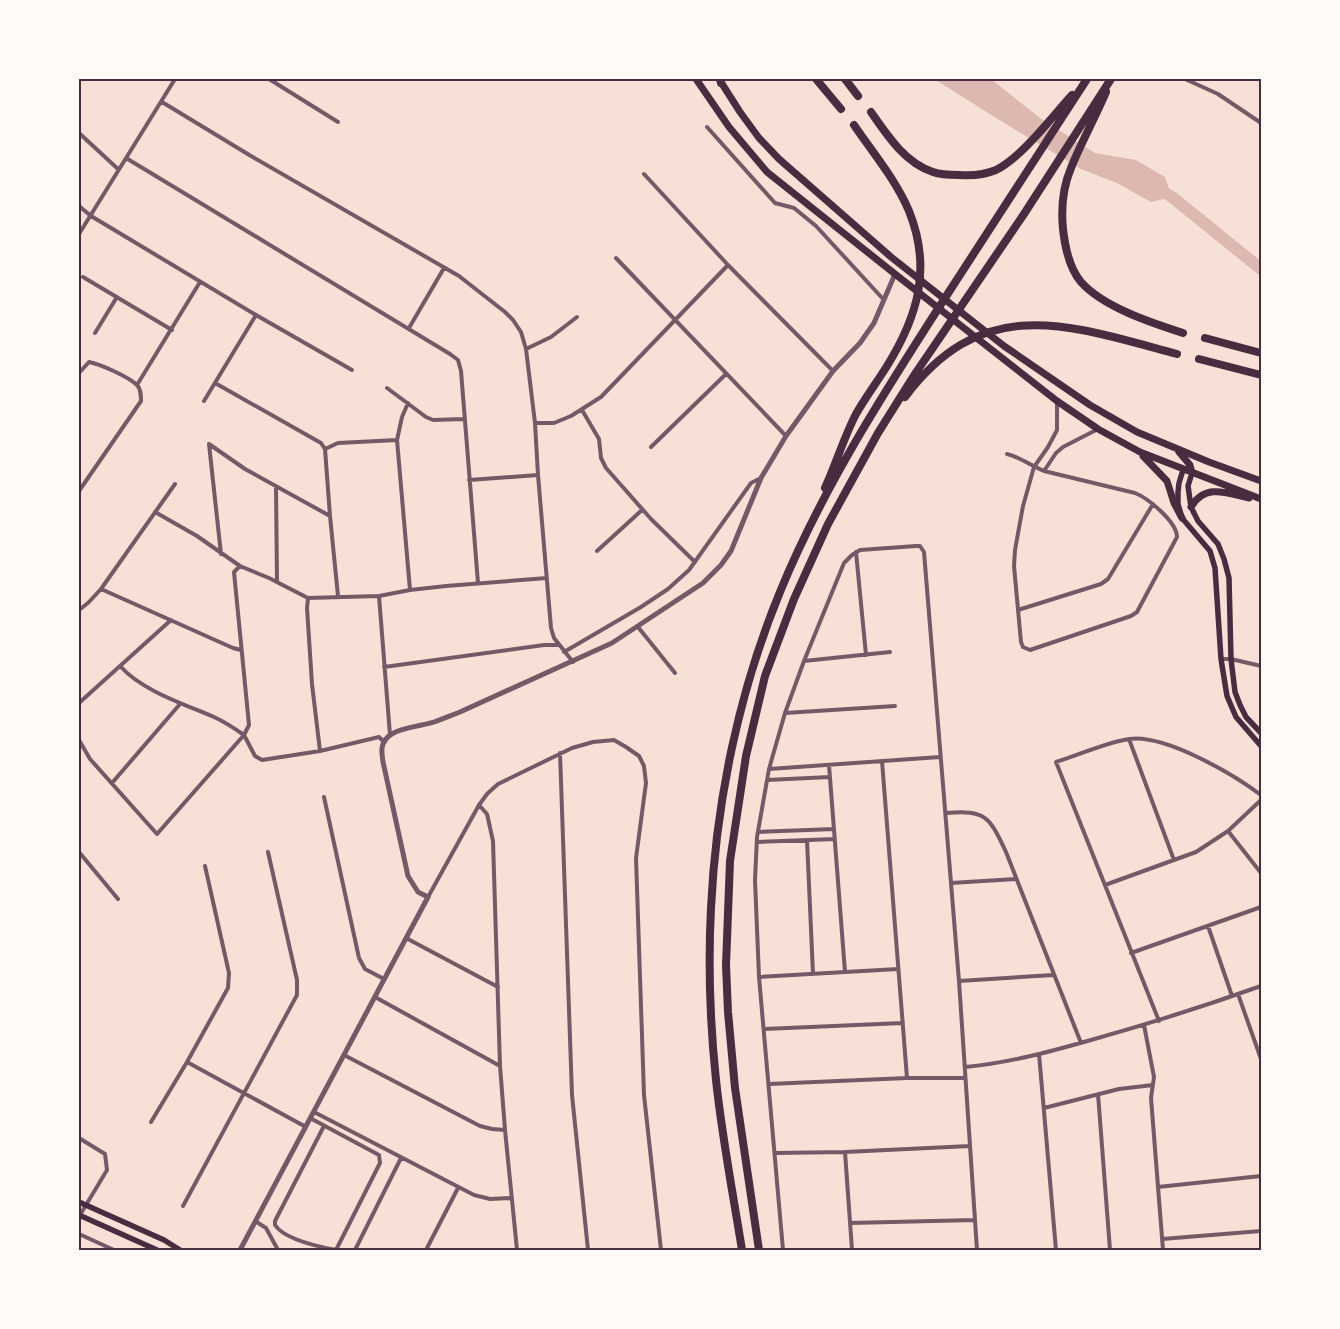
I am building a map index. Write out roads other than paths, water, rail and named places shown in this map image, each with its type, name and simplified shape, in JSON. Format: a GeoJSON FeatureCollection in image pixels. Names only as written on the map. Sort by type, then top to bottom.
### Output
{"type":"FeatureCollection","features":[{"type":"Feature","properties":{"kind":"highway"},"geometry":{"type":"LineString","coordinates":[[696,79],[729,127],[767,172],[1057,401],[1098,429],[1140,452],[1261,500]]}},
{"type":"Feature","properties":{"kind":"highway"},"geometry":{"type":"LineString","coordinates":[[816,79],[841,109]]}},
{"type":"Feature","properties":{"kind":"highway"},"geometry":{"type":"LineString","coordinates":[[845,79],[858,96]]}},
{"type":"Feature","properties":{"kind":"highway"},"geometry":{"type":"LineString","coordinates":[[871,112],[901,151],[922,167],[943,175],[976,176],[996,170],[1026,145],[1087,79]]}},
{"type":"Feature","properties":{"kind":"highway"},"geometry":{"type":"LineString","coordinates":[[814,516],[901,367],[1087,79]]}},
{"type":"Feature","properties":{"kind":"highway"},"geometry":{"type":"LineString","coordinates":[[759,1250],[735,1088],[728,1012],[727,913],[730,861],[746,756],[765,676],[794,599],[828,524],[878,433],[915,374],[1111,79]]}},
{"type":"Feature","properties":{"kind":"highway"},"geometry":{"type":"LineString","coordinates":[[1111,79],[1094,121],[1070,169],[1064,194],[1063,220],[1067,252],[1072,268],[1081,282],[1094,294],[1148,322],[1183,332]]}},
{"type":"Feature","properties":{"kind":"highway"},"geometry":{"type":"LineString","coordinates":[[720,80],[759,138],[779,159],[891,257],[1004,346],[1122,424],[1177,450],[1261,481]]}},
{"type":"Feature","properties":{"kind":"highway"},"geometry":{"type":"LineString","coordinates":[[742,1250],[716,1083],[710,1011],[711,909],[714,860],[730,754],[751,672],[779,593],[814,516],[856,415],[888,364],[907,328],[919,289],[920,254],[909,212],[897,187],[854,125]]}},
{"type":"Feature","properties":{"kind":"highway"},"geometry":{"type":"LineString","coordinates":[[878,433],[908,393],[931,368],[952,350],[965,342],[997,329],[1023,325],[1050,325],[1102,335],[1177,354]]}},
{"type":"Feature","properties":{"kind":"highway"},"geometry":{"type":"LineString","coordinates":[[1205,338],[1261,353]]}},
{"type":"Feature","properties":{"kind":"highway"},"geometry":{"type":"LineString","coordinates":[[1199,359],[1261,375]]}},
{"type":"Feature","properties":{"kind":"highway"},"geometry":{"type":"LineString","coordinates":[[1177,450],[1190,465],[1192,473]]}},
{"type":"Feature","properties":{"kind":"highway"},"geometry":{"type":"LineString","coordinates":[[1140,452],[1166,481],[1182,518]]}},
{"type":"Feature","properties":{"kind":"highway"},"geometry":{"type":"LineString","coordinates":[[1183,470],[1190,465],[1209,462]]}},
{"type":"Feature","properties":{"kind":"highway"},"geometry":{"type":"LineString","coordinates":[[1191,507],[1201,494],[1211,492],[1261,500]]}},
{"type":"Feature","properties":{"kind":"main road"},"geometry":{"type":"LineString","coordinates":[[1183,470],[1178,492],[1178,504],[1182,518],[1210,551],[1215,568],[1221,659],[1227,696],[1239,722],[1261,746]]}},
{"type":"Feature","properties":{"kind":"main road"},"geometry":{"type":"LineString","coordinates":[[1192,473],[1188,486],[1191,507],[1198,521],[1218,544],[1229,578],[1231,659],[1235,692],[1246,717],[1261,733]]}},
{"type":"Feature","properties":{"kind":"main road"},"geometry":{"type":"LineString","coordinates":[[82,1204],[164,1240],[180,1250]]}},
{"type":"Feature","properties":{"kind":"main road"},"geometry":{"type":"LineString","coordinates":[[79,1215],[157,1250]]}},
{"type":"Feature","properties":{"kind":"street"},"geometry":{"type":"LineString","coordinates":[[79,234],[175,79]]}},
{"type":"Feature","properties":{"kind":"street"},"geometry":{"type":"LineString","coordinates":[[268,79],[338,122]]}},
{"type":"Feature","properties":{"kind":"street"},"geometry":{"type":"LineString","coordinates":[[1185,79],[1218,94],[1261,123]]}},
{"type":"Feature","properties":{"kind":"street"},"geometry":{"type":"LineString","coordinates":[[162,102],[251,156],[459,276],[505,312],[521,332],[526,348],[535,424],[551,628],[554,638],[573,662]]}},
{"type":"Feature","properties":{"kind":"street"},"geometry":{"type":"LineString","coordinates":[[707,127],[775,203],[794,208],[816,226],[884,300]]}},
{"type":"Feature","properties":{"kind":"street"},"geometry":{"type":"LineString","coordinates":[[79,134],[118,169]]}},
{"type":"Feature","properties":{"kind":"street"},"geometry":{"type":"LineString","coordinates":[[126,158],[409,328],[458,360],[478,583]]}},
{"type":"Feature","properties":{"kind":"street"},"geometry":{"type":"LineString","coordinates":[[644,174],[728,265],[833,371]]}},
{"type":"Feature","properties":{"kind":"street"},"geometry":{"type":"LineString","coordinates":[[79,206],[91,216],[200,282],[352,370]]}},
{"type":"Feature","properties":{"kind":"street"},"geometry":{"type":"LineString","coordinates":[[616,258],[786,436]]}},
{"type":"Feature","properties":{"kind":"street"},"geometry":{"type":"LineString","coordinates":[[535,424],[554,423],[582,410],[601,397],[728,265]]}},
{"type":"Feature","properties":{"kind":"street"},"geometry":{"type":"LineString","coordinates":[[409,328],[444,268]]}},
{"type":"Feature","properties":{"kind":"street"},"geometry":{"type":"LineString","coordinates":[[428,897],[418,892],[408,876],[383,762],[382,748],[384,742],[390,735],[435,722],[612,643],[703,583],[721,565],[731,551],[761,478],[786,436],[833,371],[860,343],[874,323],[895,274]]}},
{"type":"Feature","properties":{"kind":"street"},"geometry":{"type":"LineString","coordinates":[[82,277],[172,330]]}},
{"type":"Feature","properties":{"kind":"street"},"geometry":{"type":"LineString","coordinates":[[137,385],[200,282]]}},
{"type":"Feature","properties":{"kind":"street"},"geometry":{"type":"LineString","coordinates":[[95,333],[117,297]]}},
{"type":"Feature","properties":{"kind":"street"},"geometry":{"type":"LineString","coordinates":[[204,401],[256,315]]}},
{"type":"Feature","properties":{"kind":"street"},"geometry":{"type":"LineString","coordinates":[[526,348],[551,337],[577,317]]}},
{"type":"Feature","properties":{"kind":"street"},"geometry":{"type":"LineString","coordinates":[[79,373],[89,362],[99,364],[137,385],[141,394],[141,401],[79,491]]}},
{"type":"Feature","properties":{"kind":"street"},"geometry":{"type":"LineString","coordinates":[[651,447],[726,374]]}},
{"type":"Feature","properties":{"kind":"street"},"geometry":{"type":"LineString","coordinates":[[215,383],[321,443],[325,449],[338,596]]}},
{"type":"Feature","properties":{"kind":"street"},"geometry":{"type":"LineString","coordinates":[[387,388],[433,420],[464,419]]}},
{"type":"Feature","properties":{"kind":"street"},"geometry":{"type":"LineString","coordinates":[[1007,454],[1034,467],[1044,471],[1145,497],[1176,528],[1177,537],[1137,612],[1131,616],[1030,650],[1023,647],[1021,642],[1014,550],[1023,506],[1034,467],[1057,430],[1059,417],[1057,401]]}},
{"type":"Feature","properties":{"kind":"street"},"geometry":{"type":"LineString","coordinates":[[408,403],[396,440],[410,590]]}},
{"type":"Feature","properties":{"kind":"street"},"geometry":{"type":"LineString","coordinates":[[582,410],[599,439],[601,458],[606,468],[642,510],[695,562]]}},
{"type":"Feature","properties":{"kind":"street"},"geometry":{"type":"LineString","coordinates":[[1044,471],[1056,453],[1098,429]]}},
{"type":"Feature","properties":{"kind":"street"},"geometry":{"type":"LineString","coordinates":[[325,449],[338,443],[396,440]]}},
{"type":"Feature","properties":{"kind":"street"},"geometry":{"type":"LineString","coordinates":[[221,554],[209,444],[245,469],[330,516]]}},
{"type":"Feature","properties":{"kind":"street"},"geometry":{"type":"LineString","coordinates":[[469,480],[538,475]]}},
{"type":"Feature","properties":{"kind":"street"},"geometry":{"type":"LineString","coordinates":[[564,652],[642,607],[668,589],[689,570],[751,483],[761,478]]}},
{"type":"Feature","properties":{"kind":"street"},"geometry":{"type":"LineString","coordinates":[[79,610],[101,589],[175,484]]}},
{"type":"Feature","properties":{"kind":"street"},"geometry":{"type":"LineString","coordinates":[[276,486],[277,582]]}},
{"type":"Feature","properties":{"kind":"street"},"geometry":{"type":"LineString","coordinates":[[1018,610],[1101,584],[1108,579],[1152,504]]}},
{"type":"Feature","properties":{"kind":"street"},"geometry":{"type":"LineString","coordinates":[[597,551],[642,510]]}},
{"type":"Feature","properties":{"kind":"street"},"geometry":{"type":"LineString","coordinates":[[155,512],[197,536],[240,566],[308,598],[379,596],[410,590],[547,578]]}},
{"type":"Feature","properties":{"kind":"street"},"geometry":{"type":"LineString","coordinates":[[783,1250],[770,1084],[759,977],[755,880],[758,832],[766,780],[785,713],[844,563],[856,552],[920,546],[924,552],[946,813],[977,1250]]}},
{"type":"Feature","properties":{"kind":"street"},"geometry":{"type":"LineString","coordinates":[[856,552],[866,655]]}},
{"type":"Feature","properties":{"kind":"street"},"geometry":{"type":"LineString","coordinates":[[79,740],[90,759],[157,834],[244,735],[249,725],[234,572],[240,566]]}},
{"type":"Feature","properties":{"kind":"street"},"geometry":{"type":"LineString","coordinates":[[101,589],[241,650]]}},
{"type":"Feature","properties":{"kind":"street"},"geometry":{"type":"LineString","coordinates":[[379,596],[390,735]]}},
{"type":"Feature","properties":{"kind":"street"},"geometry":{"type":"LineString","coordinates":[[308,598],[312,684],[320,751]]}},
{"type":"Feature","properties":{"kind":"street"},"geometry":{"type":"LineString","coordinates":[[79,703],[172,620]]}},
{"type":"Feature","properties":{"kind":"street"},"geometry":{"type":"LineString","coordinates":[[638,627],[675,673]]}},
{"type":"Feature","properties":{"kind":"street"},"geometry":{"type":"LineString","coordinates":[[384,667],[544,645],[559,645]]}},
{"type":"Feature","properties":{"kind":"street"},"geometry":{"type":"LineString","coordinates":[[804,661],[890,652]]}},
{"type":"Feature","properties":{"kind":"street"},"geometry":{"type":"LineString","coordinates":[[1221,659],[1231,659],[1261,666]]}},
{"type":"Feature","properties":{"kind":"street"},"geometry":{"type":"LineString","coordinates":[[121,667],[129,676],[180,704],[213,716],[244,735],[255,756],[262,760],[320,751],[380,737],[384,742]]}},
{"type":"Feature","properties":{"kind":"street"},"geometry":{"type":"LineString","coordinates":[[112,782],[180,704]]}},
{"type":"Feature","properties":{"kind":"street"},"geometry":{"type":"LineString","coordinates":[[785,713],[895,706]]}},
{"type":"Feature","properties":{"kind":"street"},"geometry":{"type":"LineString","coordinates":[[1129,739],[1174,860]]}},
{"type":"Feature","properties":{"kind":"street"},"geometry":{"type":"LineString","coordinates":[[1159,1020],[1056,762],[1129,739],[1144,739],[1164,743],[1243,782],[1261,795]]}},
{"type":"Feature","properties":{"kind":"street"},"geometry":{"type":"LineString","coordinates":[[240,1250],[478,805],[498,784],[560,754],[593,742],[614,740],[639,756],[644,766],[646,783],[636,858],[644,1095],[661,1250]]}},
{"type":"Feature","properties":{"kind":"street"},"geometry":{"type":"LineString","coordinates":[[560,754],[572,1095],[588,1250]]}},
{"type":"Feature","properties":{"kind":"street"},"geometry":{"type":"LineString","coordinates":[[769,769],[940,757]]}},
{"type":"Feature","properties":{"kind":"street"},"geometry":{"type":"LineString","coordinates":[[882,761],[907,1078]]}},
{"type":"Feature","properties":{"kind":"street"},"geometry":{"type":"LineString","coordinates":[[829,766],[845,972]]}},
{"type":"Feature","properties":{"kind":"street"},"geometry":{"type":"LineString","coordinates":[[766,780],[830,777]]}},
{"type":"Feature","properties":{"kind":"street"},"geometry":{"type":"LineString","coordinates":[[324,797],[359,958],[365,969],[384,979]]}},
{"type":"Feature","properties":{"kind":"street"},"geometry":{"type":"LineString","coordinates":[[1105,885],[1196,852],[1228,831],[1261,800]]}},
{"type":"Feature","properties":{"kind":"street"},"geometry":{"type":"LineString","coordinates":[[478,805],[487,814],[492,830],[500,1066],[517,1250]]}},
{"type":"Feature","properties":{"kind":"street"},"geometry":{"type":"LineString","coordinates":[[946,813],[974,813],[983,816],[995,829],[1081,1043]]}},
{"type":"Feature","properties":{"kind":"street"},"geometry":{"type":"LineString","coordinates":[[758,832],[834,829]]}},
{"type":"Feature","properties":{"kind":"street"},"geometry":{"type":"LineString","coordinates":[[1228,831],[1261,873]]}},
{"type":"Feature","properties":{"kind":"street"},"geometry":{"type":"LineString","coordinates":[[757,842],[834,839]]}},
{"type":"Feature","properties":{"kind":"street"},"geometry":{"type":"LineString","coordinates":[[806,840],[813,974]]}},
{"type":"Feature","properties":{"kind":"street"},"geometry":{"type":"LineString","coordinates":[[79,852],[118,900]]}},
{"type":"Feature","properties":{"kind":"street"},"geometry":{"type":"LineString","coordinates":[[183,1206],[297,995],[298,988],[268,852]]}},
{"type":"Feature","properties":{"kind":"street"},"geometry":{"type":"LineString","coordinates":[[151,1122],[228,988],[229,972],[205,866]]}},
{"type":"Feature","properties":{"kind":"street"},"geometry":{"type":"LineString","coordinates":[[951,883],[1016,879]]}},
{"type":"Feature","properties":{"kind":"street"},"geometry":{"type":"LineString","coordinates":[[1131,953],[1261,907]]}},
{"type":"Feature","properties":{"kind":"street"},"geometry":{"type":"LineString","coordinates":[[1208,926],[1232,996]]}},
{"type":"Feature","properties":{"kind":"street"},"geometry":{"type":"LineString","coordinates":[[406,938],[498,987]]}},
{"type":"Feature","properties":{"kind":"street"},"geometry":{"type":"LineString","coordinates":[[759,977],[898,968]]}},
{"type":"Feature","properties":{"kind":"street"},"geometry":{"type":"LineString","coordinates":[[959,981],[1053,975]]}},
{"type":"Feature","properties":{"kind":"street"},"geometry":{"type":"LineString","coordinates":[[965,1067],[988,1065],[1081,1043],[1144,1025],[1261,986]]}},
{"type":"Feature","properties":{"kind":"street"},"geometry":{"type":"LineString","coordinates":[[1238,994],[1261,1058]]}},
{"type":"Feature","properties":{"kind":"street"},"geometry":{"type":"LineString","coordinates":[[375,997],[500,1066]]}},
{"type":"Feature","properties":{"kind":"street"},"geometry":{"type":"LineString","coordinates":[[764,1029],[902,1024]]}},
{"type":"Feature","properties":{"kind":"street"},"geometry":{"type":"LineString","coordinates":[[1144,1025],[1153,1068],[1154,1085],[1151,1098],[1163,1250]]}},
{"type":"Feature","properties":{"kind":"street"},"geometry":{"type":"LineString","coordinates":[[344,1054],[480,1126],[505,1130]]}},
{"type":"Feature","properties":{"kind":"street"},"geometry":{"type":"LineString","coordinates":[[1039,1054],[1056,1250]]}},
{"type":"Feature","properties":{"kind":"street"},"geometry":{"type":"LineString","coordinates":[[187,1062],[306,1127]]}},
{"type":"Feature","properties":{"kind":"street"},"geometry":{"type":"LineString","coordinates":[[770,1084],[907,1078],[965,1078]]}},
{"type":"Feature","properties":{"kind":"street"},"geometry":{"type":"LineString","coordinates":[[1044,1108],[1098,1094],[1154,1085]]}},
{"type":"Feature","properties":{"kind":"street"},"geometry":{"type":"LineString","coordinates":[[1098,1094],[1110,1250]]}},
{"type":"Feature","properties":{"kind":"street"},"geometry":{"type":"LineString","coordinates":[[314,1112],[474,1195],[490,1199],[512,1198]]}},
{"type":"Feature","properties":{"kind":"street"},"geometry":{"type":"LineString","coordinates":[[310,1118],[379,1155],[380,1163],[336,1250],[308,1244],[278,1230],[275,1225],[275,1221],[324,1126]]}},
{"type":"Feature","properties":{"kind":"street"},"geometry":{"type":"LineString","coordinates":[[79,1138],[105,1154],[108,1170],[82,1204],[79,1215]]}},
{"type":"Feature","properties":{"kind":"street"},"geometry":{"type":"LineString","coordinates":[[775,1153],[845,1152],[970,1146]]}},
{"type":"Feature","properties":{"kind":"street"},"geometry":{"type":"LineString","coordinates":[[845,1152],[852,1250]]}},
{"type":"Feature","properties":{"kind":"street"},"geometry":{"type":"LineString","coordinates":[[354,1250],[401,1158]]}},
{"type":"Feature","properties":{"kind":"street"},"geometry":{"type":"LineString","coordinates":[[1158,1187],[1261,1176]]}},
{"type":"Feature","properties":{"kind":"street"},"geometry":{"type":"LineString","coordinates":[[426,1250],[458,1188]]}},
{"type":"Feature","properties":{"kind":"street"},"geometry":{"type":"LineString","coordinates":[[850,1223],[975,1220]]}},
{"type":"Feature","properties":{"kind":"street"},"geometry":{"type":"LineString","coordinates":[[255,1222],[266,1228],[278,1250]]}},
{"type":"Feature","properties":{"kind":"street"},"geometry":{"type":"LineString","coordinates":[[266,1228],[275,1225]]}},
{"type":"Feature","properties":{"kind":"street"},"geometry":{"type":"LineString","coordinates":[[1162,1239],[1261,1231]]}},
{"type":"Feature","properties":{"kind":"street"},"geometry":{"type":"LineString","coordinates":[[79,1234],[114,1250]]}},
{"type":"Feature","properties":{"kind":"waterway"},"geometry":{"type":"LineString","coordinates":[[1159,189],[1172,197],[1261,269]]}}]}
